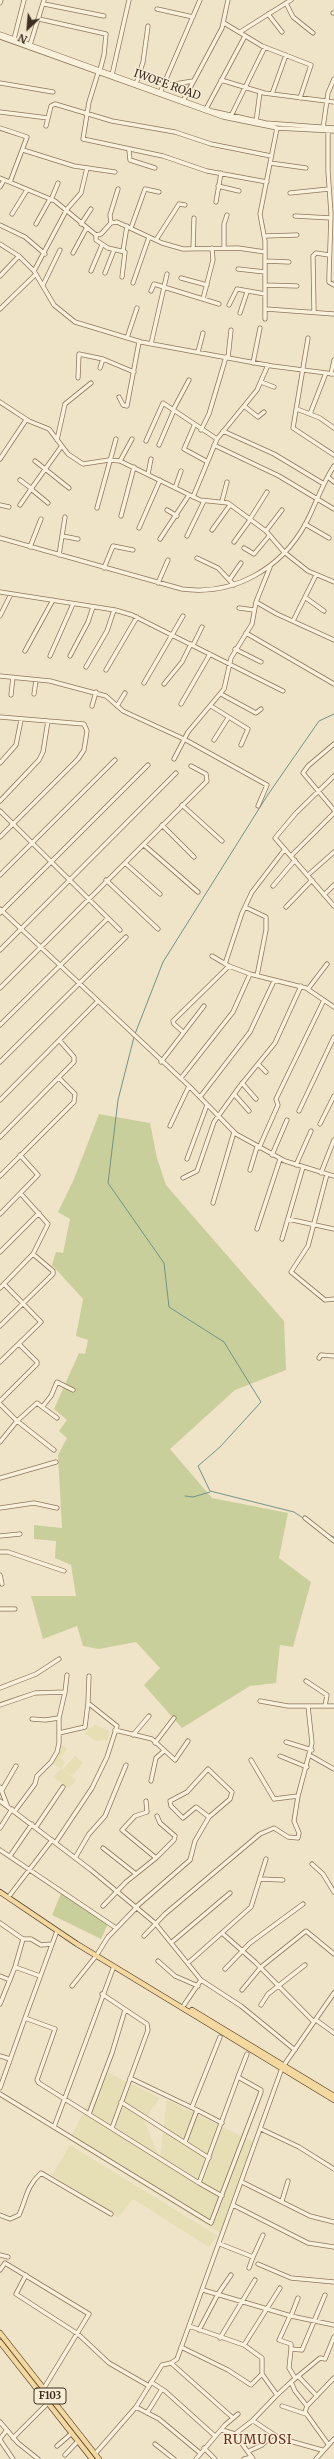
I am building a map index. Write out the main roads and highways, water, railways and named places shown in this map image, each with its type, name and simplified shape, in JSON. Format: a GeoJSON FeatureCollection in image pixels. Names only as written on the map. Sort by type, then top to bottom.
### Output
{"type":"FeatureCollection","features":[{"type":"Feature","properties":{"kind":"main road"},"geometry":{"type":"LineString","coordinates":[[0,1888],[114,1966],[334,2096]]}},
{"type":"Feature","properties":{"kind":"main road"},"geometry":{"type":"LineString","coordinates":[[0,1892],[57,1931],[184,2005],[334,2100]]}},
{"type":"Feature","properties":{"kind":"main road","name":"F103"},"geometry":{"type":"LineString","coordinates":[[0,2333],[99,2459]]}},
{"type":"Feature","properties":{"kind":"main road","name":"F103"},"geometry":{"type":"LineString","coordinates":[[0,2342],[92,2459]]}},
{"type":"Feature","properties":{"kind":"waterway"},"geometry":{"type":"LineString","coordinates":[[135,1034],[163,962],[267,796],[319,721],[334,714]]}},
{"type":"Feature","properties":{"kind":"waterway"},"geometry":{"type":"LineString","coordinates":[[134,1037],[118,1100],[108,1183],[164,1263],[169,1307],[224,1342],[261,1402],[220,1447],[198,1466],[210,1491],[294,1512],[303,1518]]}},
{"type":"Feature","properties":{"kind":"waterway"},"geometry":{"type":"LineString","coordinates":[[185,1496],[193,1497],[210,1492]]}},
{"type":"Feature","properties":{"kind":"waterway"},"geometry":{"type":"LineString","coordinates":[[329,1535],[334,1537]]}},
{"type":"Feature","properties":{"kind":"district","name":"RUMUOSI"},"geometry":{"type":"Point","coordinates":[258,2440]}}]}
